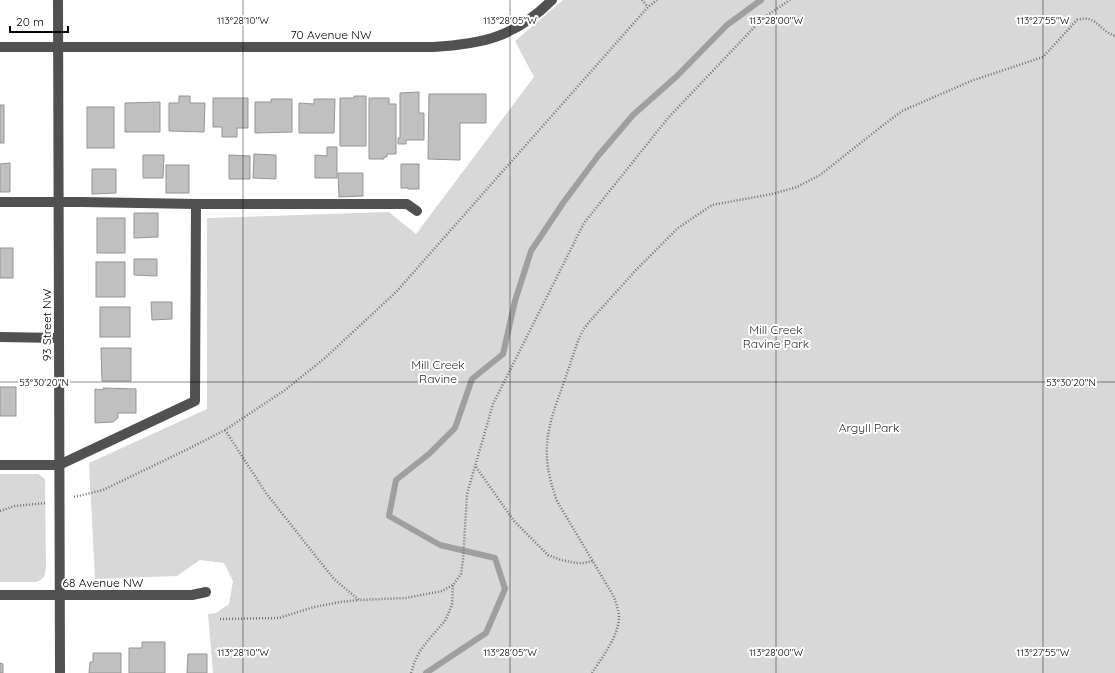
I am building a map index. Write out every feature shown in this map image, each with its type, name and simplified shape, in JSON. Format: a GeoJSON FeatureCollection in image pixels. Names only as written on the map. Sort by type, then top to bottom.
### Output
{"type":"FeatureCollection","features":[{"type":"Feature","properties":{"kind":"street","name":"93 Street NW"},"geometry":{"type":"LineString","coordinates":[[58,0],[60,673]]}},
{"type":"Feature","properties":{"kind":"street","name":"70 Avenue NW"},"geometry":{"type":"LineString","coordinates":[[0,48],[455,46],[466,45],[501,36],[520,27],[552,0]]}},
{"type":"Feature","properties":{"kind":"street"},"geometry":{"type":"LineString","coordinates":[[0,202],[407,204],[417,211]]}},
{"type":"Feature","properties":{"kind":"street"},"geometry":{"type":"LineString","coordinates":[[0,465],[59,465],[195,401],[196,204]]}},
{"type":"Feature","properties":{"kind":"street"},"geometry":{"type":"LineString","coordinates":[[0,337],[59,338]]}},
{"type":"Feature","properties":{"kind":"street","name":"68 Avenue NW"},"geometry":{"type":"LineString","coordinates":[[0,595],[192,595],[206,592]]}},
{"type":"Feature","properties":{"kind":"path"},"geometry":{"type":"LineString","coordinates":[[642,0],[648,7]]}},
{"type":"Feature","properties":{"kind":"path"},"geometry":{"type":"LineString","coordinates":[[72,497],[103,490],[225,430],[285,390],[326,358],[396,292],[648,7],[657,0]]}},
{"type":"Feature","properties":{"kind":"path"},"geometry":{"type":"LineString","coordinates":[[411,673],[420,652],[445,621],[452,605],[454,585],[461,574],[463,560],[467,494],[493,404],[584,223],[668,118],[763,18],[790,0]]}},
{"type":"Feature","properties":{"kind":"path"},"geometry":{"type":"LineString","coordinates":[[592,673],[615,634],[619,617],[617,606],[614,597],[557,501],[552,488],[547,460],[547,445],[548,430],[552,415],[574,352],[583,330],[597,312],[678,228],[712,205],[772,194],[797,187],[820,175],[902,111],[971,81],[1043,58],[1078,20],[1089,18],[1106,32],[1115,36]]}},
{"type":"Feature","properties":{"kind":"path"},"geometry":{"type":"LineString","coordinates":[[225,430],[266,493],[318,559],[334,579],[359,600]]}},
{"type":"Feature","properties":{"kind":"path"},"geometry":{"type":"LineString","coordinates":[[476,467],[514,521],[548,555],[569,562],[583,563],[593,561]]}},
{"type":"Feature","properties":{"kind":"path"},"geometry":{"type":"LineString","coordinates":[[0,511],[15,506],[47,503]]}},
{"type":"Feature","properties":{"kind":"path"},"geometry":{"type":"LineString","coordinates":[[220,619],[279,618],[314,607],[340,602],[406,598],[442,591],[454,585]]}},
{"type":"Feature","properties":{"kind":"green space","name":"Mill Creek Ravine Park"},"geometry":{"type":"Polygon","coordinates":[[[563,0],[1115,0],[1115,673],[213,673],[208,614],[216,613],[229,604],[233,581],[224,563],[200,560],[177,576],[95,579],[89,463],[207,409],[207,218],[389,212],[416,234],[534,77],[515,41],[563,0]]]}},
{"type":"Feature","properties":{"kind":"green space"},"geometry":{"type":"Polygon","coordinates":[[[0,474],[38,474],[45,479],[46,566],[44,576],[41,580],[36,582],[0,582],[0,474]]]}},
{"type":"Feature","properties":{"kind":"building"},"geometry":{"type":"Polygon","coordinates":[[[419,92],[419,113],[424,113],[424,140],[406,140],[406,144],[398,144],[398,138],[400,138],[400,93],[419,92]]]}},
{"type":"Feature","properties":{"kind":"building"},"geometry":{"type":"Polygon","coordinates":[[[429,94],[486,94],[486,123],[460,123],[460,160],[428,159],[429,94]]]}},
{"type":"Feature","properties":{"kind":"building"},"geometry":{"type":"Polygon","coordinates":[[[179,96],[190,96],[190,103],[205,103],[204,132],[169,131],[169,103],[179,103],[179,96]]]}},
{"type":"Feature","properties":{"kind":"building"},"geometry":{"type":"Polygon","coordinates":[[[354,96],[366,96],[366,146],[340,146],[340,98],[354,98],[354,96]]]}},
{"type":"Feature","properties":{"kind":"building"},"geometry":{"type":"Polygon","coordinates":[[[213,98],[248,98],[248,128],[237,128],[237,137],[222,137],[222,127],[213,127],[213,98]]]}},
{"type":"Feature","properties":{"kind":"building"},"geometry":{"type":"Polygon","coordinates":[[[369,98],[389,98],[389,104],[396,104],[396,154],[387,154],[387,157],[384,157],[384,159],[369,159],[369,98]]]}},
{"type":"Feature","properties":{"kind":"building"},"geometry":{"type":"Polygon","coordinates":[[[271,99],[292,99],[292,132],[255,133],[255,102],[271,102],[271,99]]]}},
{"type":"Feature","properties":{"kind":"building"},"geometry":{"type":"Polygon","coordinates":[[[314,99],[335,99],[334,133],[299,133],[299,103],[314,104],[314,99]]]}},
{"type":"Feature","properties":{"kind":"building"},"geometry":{"type":"Polygon","coordinates":[[[160,102],[160,132],[125,132],[125,103],[160,102]]]}},
{"type":"Feature","properties":{"kind":"building"},"geometry":{"type":"Polygon","coordinates":[[[0,105],[4,105],[4,143],[0,143],[0,105]]]}},
{"type":"Feature","properties":{"kind":"building"},"geometry":{"type":"Polygon","coordinates":[[[87,107],[114,107],[114,148],[87,148],[87,107]]]}},
{"type":"Feature","properties":{"kind":"building"},"geometry":{"type":"Polygon","coordinates":[[[327,147],[337,147],[337,178],[315,178],[315,155],[327,156],[327,147]]]}},
{"type":"Feature","properties":{"kind":"building"},"geometry":{"type":"Polygon","coordinates":[[[254,154],[276,155],[276,179],[253,178],[254,154]]]}},
{"type":"Feature","properties":{"kind":"building"},"geometry":{"type":"Polygon","coordinates":[[[143,155],[164,155],[163,178],[143,178],[143,155]]]}},
{"type":"Feature","properties":{"kind":"building"},"geometry":{"type":"Polygon","coordinates":[[[229,155],[250,156],[250,179],[229,179],[229,155]]]}},
{"type":"Feature","properties":{"kind":"building"},"geometry":{"type":"Polygon","coordinates":[[[10,163],[10,192],[0,192],[0,164],[10,163]]]}},
{"type":"Feature","properties":{"kind":"building"},"geometry":{"type":"Polygon","coordinates":[[[401,164],[419,164],[419,189],[401,188],[401,164]]]}},
{"type":"Feature","properties":{"kind":"building"},"geometry":{"type":"Polygon","coordinates":[[[166,165],[189,165],[189,193],[166,193],[166,165]]]}},
{"type":"Feature","properties":{"kind":"building"},"geometry":{"type":"Polygon","coordinates":[[[92,169],[116,169],[116,193],[92,194],[92,169]]]}},
{"type":"Feature","properties":{"kind":"building"},"geometry":{"type":"Polygon","coordinates":[[[338,173],[363,173],[363,196],[339,197],[338,173]]]}},
{"type":"Feature","properties":{"kind":"building"},"geometry":{"type":"Polygon","coordinates":[[[134,213],[158,213],[158,237],[134,238],[134,213]]]}},
{"type":"Feature","properties":{"kind":"building"},"geometry":{"type":"Polygon","coordinates":[[[97,218],[125,218],[125,253],[97,253],[97,218]]]}},
{"type":"Feature","properties":{"kind":"building"},"geometry":{"type":"Polygon","coordinates":[[[0,248],[13,248],[13,278],[0,278],[0,248]]]}},
{"type":"Feature","properties":{"kind":"building"},"geometry":{"type":"Polygon","coordinates":[[[134,259],[157,259],[157,276],[134,275],[134,259]]]}},
{"type":"Feature","properties":{"kind":"building"},"geometry":{"type":"Polygon","coordinates":[[[96,262],[125,262],[125,297],[96,297],[96,262]]]}},
{"type":"Feature","properties":{"kind":"building"},"geometry":{"type":"Polygon","coordinates":[[[151,302],[172,302],[172,319],[152,320],[151,302]]]}},
{"type":"Feature","properties":{"kind":"building"},"geometry":{"type":"Polygon","coordinates":[[[100,307],[130,307],[130,337],[100,337],[100,307]]]}},
{"type":"Feature","properties":{"kind":"building"},"geometry":{"type":"Polygon","coordinates":[[[101,348],[131,348],[131,381],[102,381],[101,348]]]}},
{"type":"Feature","properties":{"kind":"building"},"geometry":{"type":"Polygon","coordinates":[[[0,387],[16,387],[16,416],[0,416],[0,387]]]}},
{"type":"Feature","properties":{"kind":"building"},"geometry":{"type":"Polygon","coordinates":[[[103,388],[136,389],[136,413],[118,413],[118,418],[113,422],[95,423],[95,389],[103,390],[103,388]]]}},
{"type":"Feature","properties":{"kind":"building"},"geometry":{"type":"Polygon","coordinates":[[[142,642],[165,642],[165,673],[129,673],[129,648],[142,648],[142,642]]]}},
{"type":"Feature","properties":{"kind":"building"},"geometry":{"type":"Polygon","coordinates":[[[93,653],[121,653],[121,673],[89,673],[90,662],[93,662],[93,653]]]}},
{"type":"Feature","properties":{"kind":"building"},"geometry":{"type":"Polygon","coordinates":[[[188,654],[207,654],[207,673],[187,673],[188,654]]]}},
{"type":"Feature","properties":{"kind":"building"},"geometry":{"type":"Polygon","coordinates":[[[0,663],[3,664],[3,673],[0,673],[0,663]]]}},
{"type":"Feature","properties":{"kind":"waterway"},"geometry":{"type":"LineString","coordinates":[[426,673],[486,633],[505,589],[495,558],[440,545],[389,516],[396,480],[429,454],[455,428],[472,379],[503,354],[515,301],[531,251],[563,203],[598,156],[633,115],[677,76],[727,25],[761,0]]}},
{"type":"Feature","properties":{"kind":"park label","name":"Mill Creek Ravine"},"geometry":{"type":"Point","coordinates":[438,371]}},
{"type":"Feature","properties":{"kind":"park label","name":"Argyll Park"},"geometry":{"type":"Point","coordinates":[869,427]}}]}
